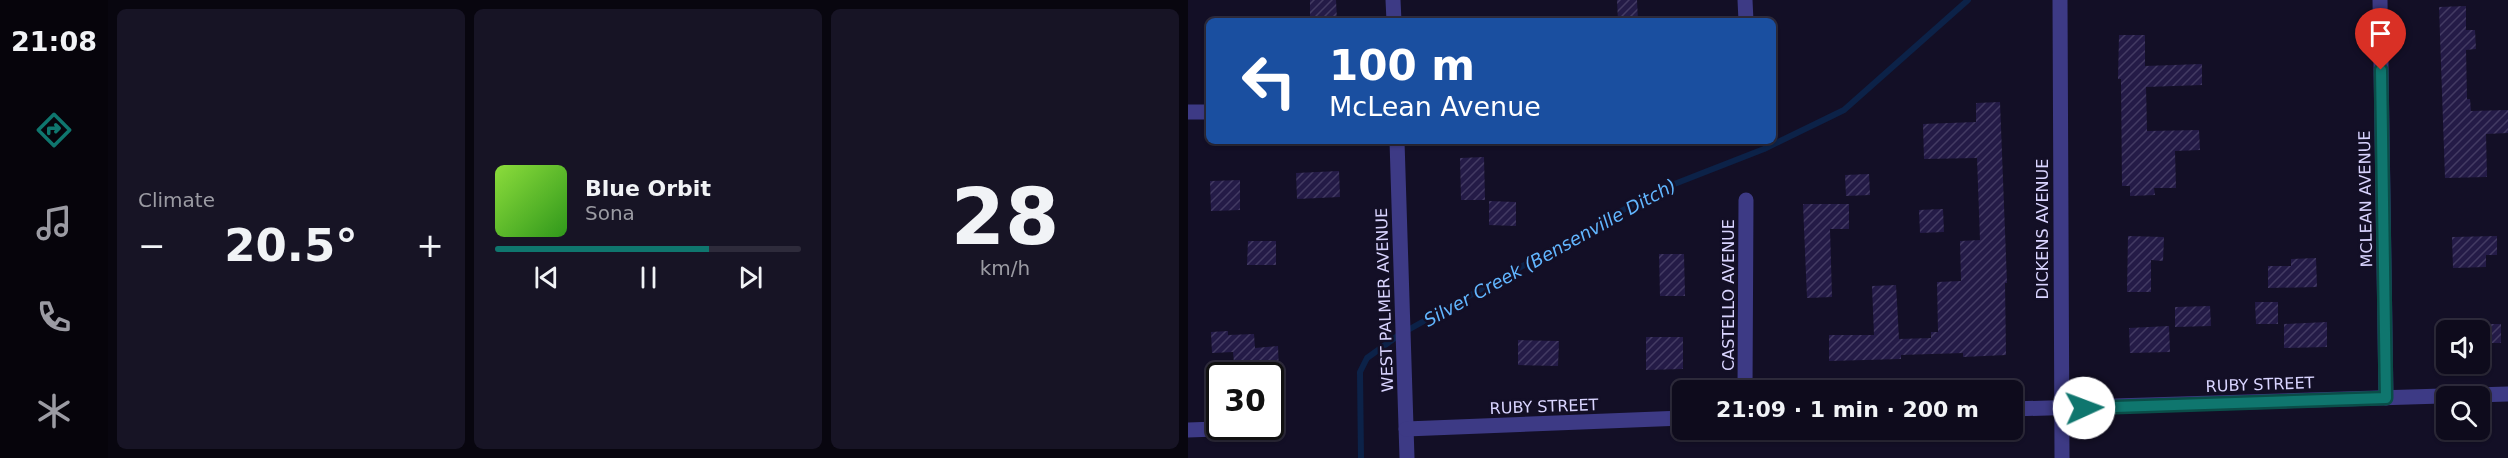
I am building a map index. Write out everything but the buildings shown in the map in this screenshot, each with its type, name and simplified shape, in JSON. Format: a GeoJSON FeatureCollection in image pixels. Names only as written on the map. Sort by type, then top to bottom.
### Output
{"type":"FeatureCollection","features":[{"type":"Feature","properties":{"kind":"street"},"geometry":{"type":"LineString","coordinates":[[1393,0],[1394,18]]}},
{"type":"Feature","properties":{"kind":"street"},"geometry":{"type":"LineString","coordinates":[[1745,0],[1746,18]]}},
{"type":"Feature","properties":{"kind":"street","name":"DICKENS AVENUE"},"geometry":{"type":"LineString","coordinates":[[2060,0],[2062,458]]}},
{"type":"Feature","properties":{"kind":"street","name":"MCLEAN AVENUE"},"geometry":{"type":"LineString","coordinates":[[2380,0],[2386,398]]}},
{"type":"Feature","properties":{"kind":"street"},"geometry":{"type":"LineString","coordinates":[[1188,112],[1206,112]]}},
{"type":"Feature","properties":{"kind":"street","name":"WEST PALMER AVENUE"},"geometry":{"type":"LineString","coordinates":[[1397,144],[1407,458]]}},
{"type":"Feature","properties":{"kind":"street","name":"CASTELLO AVENUE"},"geometry":{"type":"LineString","coordinates":[[1746,200],[1746,380]]}},
{"type":"Feature","properties":{"kind":"street","name":"RUBY STREET"},"geometry":{"type":"LineString","coordinates":[[2023,410],[2508,394]]}},
{"type":"Feature","properties":{"kind":"street","name":"RUBY STREET"},"geometry":{"type":"LineString","coordinates":[[1406,429],[1672,418]]}},
{"type":"Feature","properties":{"kind":"street"},"geometry":{"type":"LineString","coordinates":[[1188,430],[1206,429]]}},
{"type":"Feature","properties":{"kind":"waterway","name":"Silver Creek (Bensenville Ditch)"},"geometry":{"type":"LineString","coordinates":[[1776,143],[1844,110],[1968,0]]}},
{"type":"Feature","properties":{"kind":"waterway","name":"Silver Creek (Bensenville Ditch)"},"geometry":{"type":"LineString","coordinates":[[1361,458],[1360,372],[1367,358],[1399,335],[1659,190],[1774,144]]}},
{"type":"Feature","properties":{"kind":"route"},"geometry":{"type":"LineString","coordinates":[[2084,408],[2386,398],[2381,70]]}}]}
